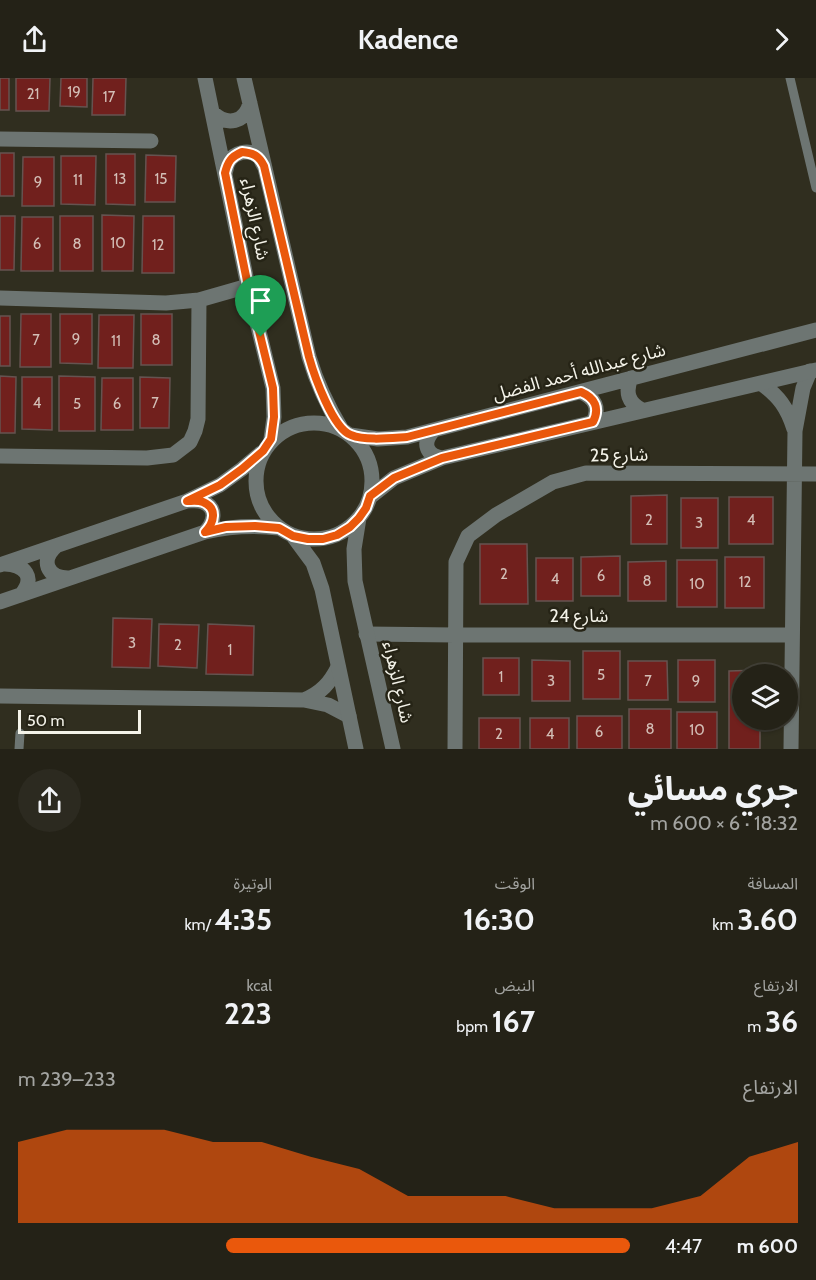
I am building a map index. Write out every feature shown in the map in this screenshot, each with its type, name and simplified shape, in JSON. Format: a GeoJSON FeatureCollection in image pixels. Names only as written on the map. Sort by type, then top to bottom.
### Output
{"type":"FeatureCollection","features":[{"type":"Feature","properties":{"kind":"street","name":"شارع الزهراء"},"geometry":{"type":"LineString","coordinates":[[205,78],[248,286],[273,388],[274,417],[267,445]]}},
{"type":"Feature","properties":{"kind":"street","name":"شارع الزهراء"},"geometry":{"type":"LineString","coordinates":[[244,78],[315,378],[327,406],[346,433]]}},
{"type":"Feature","properties":{"kind":"street"},"geometry":{"type":"LineString","coordinates":[[213,113],[227,121],[235,120],[248,110],[250,103]]}},
{"type":"Feature","properties":{"kind":"street"},"geometry":{"type":"LineString","coordinates":[[0,139],[151,141]]}},
{"type":"Feature","properties":{"kind":"street"},"geometry":{"type":"LineString","coordinates":[[225,173],[227,164],[233,156],[242,152],[252,153],[260,158],[264,166]]}},
{"type":"Feature","properties":{"kind":"street"},"geometry":{"type":"LineString","coordinates":[[0,298],[166,303],[199,300],[248,286]]}},
{"type":"Feature","properties":{"kind":"street"},"geometry":{"type":"LineString","coordinates":[[0,456],[147,458],[173,455],[190,442],[198,418],[199,300]]}},
{"type":"Feature","properties":{"kind":"street","name":"شارع عبدالله أحمد الفضل"},"geometry":{"type":"LineString","coordinates":[[346,433],[378,439],[407,437],[816,330]]}},
{"type":"Feature","properties":{"kind":"street"},"geometry":{"type":"LineString","coordinates":[[370,496],[394,478],[442,458],[813,371]]}},
{"type":"Feature","properties":{"kind":"street"},"geometry":{"type":"LineString","coordinates":[[791,749],[795,431],[803,388],[813,371]]}},
{"type":"Feature","properties":{"kind":"street"},"geometry":{"type":"LineString","coordinates":[[632,378],[627,390],[628,397],[642,410]]}},
{"type":"Feature","properties":{"kind":"street"},"geometry":{"type":"LineString","coordinates":[[762,384],[775,394],[789,412],[795,431]]}},
{"type":"Feature","properties":{"kind":"street"},"geometry":{"type":"LineString","coordinates":[[581,392],[589,395],[597,407],[597,415],[593,422]]}},
{"type":"Feature","properties":{"kind":"street"},"geometry":{"type":"LineString","coordinates":[[0,602],[205,532],[226,527],[255,526],[308,539],[323,539],[337,535],[350,527],[366,508],[372,478],[368,459],[362,447],[346,433],[330,425],[301,424],[288,428],[242,469],[220,485],[187,501],[2,565]]}},
{"type":"Feature","properties":{"kind":"street"},"geometry":{"type":"LineString","coordinates":[[433,430],[426,444],[429,451],[442,458]]}},
{"type":"Feature","properties":{"kind":"street"},"geometry":{"type":"LineString","coordinates":[[267,445],[256,469],[255,486],[259,503],[268,518],[286,532],[313,563],[322,589],[356,749]]}},
{"type":"Feature","properties":{"kind":"street","name":"شارع 25"},"geometry":{"type":"LineString","coordinates":[[455,635],[456,562],[468,536],[496,515],[554,482],[586,473],[816,474]]}},
{"type":"Feature","properties":{"kind":"street"},"geometry":{"type":"LineString","coordinates":[[187,501],[205,502],[212,508],[214,517],[211,526],[205,532]]}},
{"type":"Feature","properties":{"kind":"street","name":"شارع الزهراء"},"geometry":{"type":"LineString","coordinates":[[359,518],[354,549],[355,581],[393,749]]}},
{"type":"Feature","properties":{"kind":"street"},"geometry":{"type":"LineString","coordinates":[[56,546],[47,559],[48,568],[52,574],[60,578],[68,578]]}},
{"type":"Feature","properties":{"kind":"street"},"geometry":{"type":"LineString","coordinates":[[2,565],[14,564],[26,573],[27,588],[21,595]]}},
{"type":"Feature","properties":{"kind":"street","name":"شارع 24"},"geometry":{"type":"LineString","coordinates":[[366,634],[792,635]]}},
{"type":"Feature","properties":{"kind":"street"},"geometry":{"type":"LineString","coordinates":[[455,635],[455,749]]}},
{"type":"Feature","properties":{"kind":"street"},"geometry":{"type":"LineString","coordinates":[[304,700],[324,688],[333,679],[338,667]]}},
{"type":"Feature","properties":{"kind":"street"},"geometry":{"type":"LineString","coordinates":[[0,696],[304,700],[328,705],[349,716]]}},
{"type":"Feature","properties":{"kind":"lane"},"geometry":{"type":"LineString","coordinates":[[790,78],[811,145],[816,188]]}},
{"type":"Feature","properties":{"kind":"lane"},"geometry":{"type":"LineString","coordinates":[[20,733],[20,749]]}},
{"type":"Feature","properties":{"kind":"building"},"geometry":{"type":"Polygon","coordinates":[[[0,78],[9,78],[9,110],[0,110],[0,78]]]}},
{"type":"Feature","properties":{"kind":"building"},"geometry":{"type":"Polygon","coordinates":[[[16,78],[50,78],[49,111],[16,111],[16,78]]]}},
{"type":"Feature","properties":{"kind":"building"},"geometry":{"type":"Polygon","coordinates":[[[61,78],[87,78],[87,107],[60,106],[61,78]]]}},
{"type":"Feature","properties":{"kind":"building"},"geometry":{"type":"Polygon","coordinates":[[[93,78],[126,78],[125,115],[92,115],[93,78]]]}},
{"type":"Feature","properties":{"kind":"building"},"geometry":{"type":"Polygon","coordinates":[[[0,153],[14,153],[14,196],[0,196],[0,153]]]}},
{"type":"Feature","properties":{"kind":"building"},"geometry":{"type":"Polygon","coordinates":[[[106,154],[135,154],[135,205],[106,204],[106,154]]]}},
{"type":"Feature","properties":{"kind":"building"},"geometry":{"type":"Polygon","coordinates":[[[146,155],[176,156],[175,202],[145,202],[146,155]]]}},
{"type":"Feature","properties":{"kind":"building"},"geometry":{"type":"Polygon","coordinates":[[[61,156],[96,156],[95,205],[61,204],[61,156]]]}},
{"type":"Feature","properties":{"kind":"building"},"geometry":{"type":"Polygon","coordinates":[[[23,157],[54,157],[54,206],[22,206],[23,157]]]}},
{"type":"Feature","properties":{"kind":"building"},"geometry":{"type":"Polygon","coordinates":[[[102,215],[134,216],[133,271],[102,271],[102,215]]]}},
{"type":"Feature","properties":{"kind":"building"},"geometry":{"type":"Polygon","coordinates":[[[0,216],[15,216],[14,270],[0,270],[0,216]]]}},
{"type":"Feature","properties":{"kind":"building"},"geometry":{"type":"Polygon","coordinates":[[[60,216],[93,216],[93,271],[60,271],[60,216]]]}},
{"type":"Feature","properties":{"kind":"building"},"geometry":{"type":"Polygon","coordinates":[[[143,216],[174,216],[174,273],[142,273],[143,216]]]}},
{"type":"Feature","properties":{"kind":"building"},"geometry":{"type":"Polygon","coordinates":[[[22,217],[53,217],[53,271],[21,271],[22,217]]]}},
{"type":"Feature","properties":{"kind":"building"},"geometry":{"type":"Polygon","coordinates":[[[21,314],[51,314],[51,367],[20,367],[21,314]]]}},
{"type":"Feature","properties":{"kind":"building"},"geometry":{"type":"Polygon","coordinates":[[[60,314],[92,314],[92,364],[60,363],[60,314]]]}},
{"type":"Feature","properties":{"kind":"building"},"geometry":{"type":"Polygon","coordinates":[[[141,314],[172,314],[172,365],[141,365],[141,314]]]}},
{"type":"Feature","properties":{"kind":"building"},"geometry":{"type":"Polygon","coordinates":[[[99,315],[134,315],[133,368],[98,368],[99,315]]]}},
{"type":"Feature","properties":{"kind":"building"},"geometry":{"type":"Polygon","coordinates":[[[0,316],[10,316],[10,366],[0,366],[0,316]]]}},
{"type":"Feature","properties":{"kind":"building"},"geometry":{"type":"Polygon","coordinates":[[[0,376],[16,377],[15,433],[0,433],[0,376]]]}},
{"type":"Feature","properties":{"kind":"building"},"geometry":{"type":"Polygon","coordinates":[[[59,376],[95,377],[95,431],[59,431],[59,376]]]}},
{"type":"Feature","properties":{"kind":"building"},"geometry":{"type":"Polygon","coordinates":[[[22,377],[52,377],[52,430],[22,429],[22,377]]]}},
{"type":"Feature","properties":{"kind":"building"},"geometry":{"type":"Polygon","coordinates":[[[140,377],[170,378],[169,428],[140,428],[140,377]]]}},
{"type":"Feature","properties":{"kind":"building"},"geometry":{"type":"Polygon","coordinates":[[[102,378],[133,378],[133,430],[101,430],[102,378]]]}},
{"type":"Feature","properties":{"kind":"building"},"geometry":{"type":"Polygon","coordinates":[[[667,495],[667,544],[631,544],[631,496],[667,495]]]}},
{"type":"Feature","properties":{"kind":"building"},"geometry":{"type":"Polygon","coordinates":[[[729,497],[773,497],[773,544],[729,544],[729,497]]]}},
{"type":"Feature","properties":{"kind":"building"},"geometry":{"type":"Polygon","coordinates":[[[681,498],[718,498],[718,548],[681,548],[681,498]]]}},
{"type":"Feature","properties":{"kind":"building"},"geometry":{"type":"Polygon","coordinates":[[[480,544],[527,544],[528,604],[480,604],[480,544]]]}},
{"type":"Feature","properties":{"kind":"building"},"geometry":{"type":"Polygon","coordinates":[[[620,556],[620,596],[581,596],[581,557],[620,556]]]}},
{"type":"Feature","properties":{"kind":"building"},"geometry":{"type":"Polygon","coordinates":[[[725,557],[764,557],[764,608],[725,608],[725,557]]]}},
{"type":"Feature","properties":{"kind":"building"},"geometry":{"type":"Polygon","coordinates":[[[536,558],[573,558],[573,601],[536,601],[536,558]]]}},
{"type":"Feature","properties":{"kind":"building"},"geometry":{"type":"Polygon","coordinates":[[[677,560],[717,560],[717,607],[677,607],[677,560]]]}},
{"type":"Feature","properties":{"kind":"building"},"geometry":{"type":"Polygon","coordinates":[[[666,561],[666,601],[628,601],[628,562],[666,561]]]}},
{"type":"Feature","properties":{"kind":"building"},"geometry":{"type":"Polygon","coordinates":[[[113,618],[152,619],[150,668],[112,667],[113,618]]]}},
{"type":"Feature","properties":{"kind":"building"},"geometry":{"type":"Polygon","coordinates":[[[159,624],[199,625],[197,668],[158,666],[159,624]]]}},
{"type":"Feature","properties":{"kind":"building"},"geometry":{"type":"Polygon","coordinates":[[[208,624],[254,626],[253,675],[206,674],[208,624]]]}},
{"type":"Feature","properties":{"kind":"building"},"geometry":{"type":"Polygon","coordinates":[[[583,651],[620,651],[620,699],[583,699],[583,651]]]}},
{"type":"Feature","properties":{"kind":"building"},"geometry":{"type":"Polygon","coordinates":[[[483,658],[519,658],[519,695],[483,695],[483,658]]]}},
{"type":"Feature","properties":{"kind":"building"},"geometry":{"type":"Polygon","coordinates":[[[532,660],[570,661],[570,701],[532,701],[532,660]]]}},
{"type":"Feature","properties":{"kind":"building"},"geometry":{"type":"Polygon","coordinates":[[[678,660],[715,660],[715,702],[678,702],[678,660]]]}},
{"type":"Feature","properties":{"kind":"building"},"geometry":{"type":"Polygon","coordinates":[[[628,661],[667,661],[668,700],[628,700],[628,661]]]}},
{"type":"Feature","properties":{"kind":"building"},"geometry":{"type":"Polygon","coordinates":[[[729,671],[732,671],[732,730],[760,730],[760,749],[729,749],[729,671]]]}},
{"type":"Feature","properties":{"kind":"building"},"geometry":{"type":"Polygon","coordinates":[[[629,709],[671,709],[671,749],[629,749],[629,709]]]}},
{"type":"Feature","properties":{"kind":"building"},"geometry":{"type":"Polygon","coordinates":[[[677,712],[717,712],[717,749],[677,749],[677,712]]]}},
{"type":"Feature","properties":{"kind":"building"},"geometry":{"type":"Polygon","coordinates":[[[577,716],[622,716],[622,749],[577,749],[577,716]]]}},
{"type":"Feature","properties":{"kind":"building"},"geometry":{"type":"Polygon","coordinates":[[[479,718],[520,718],[520,749],[479,749],[479,718]]]}},
{"type":"Feature","properties":{"kind":"building"},"geometry":{"type":"Polygon","coordinates":[[[530,718],[569,718],[569,749],[530,749],[530,718]]]}},
{"type":"Feature","properties":{"kind":"route"},"geometry":{"type":"LineString","coordinates":[[242,152],[252,153],[260,158],[264,166],[315,378],[327,406],[342,430],[350,435],[378,439],[407,437],[581,392],[594,400],[597,415],[593,422],[442,458],[394,478],[370,496],[359,518],[337,535],[323,539],[308,539],[293,536],[279,528],[255,526],[226,527],[205,532],[211,526],[214,517],[212,508],[205,502],[187,501],[220,485],[242,469],[263,451],[271,439],[274,417],[273,388],[261,337],[225,173],[227,164],[233,156],[242,152]]}}]}
